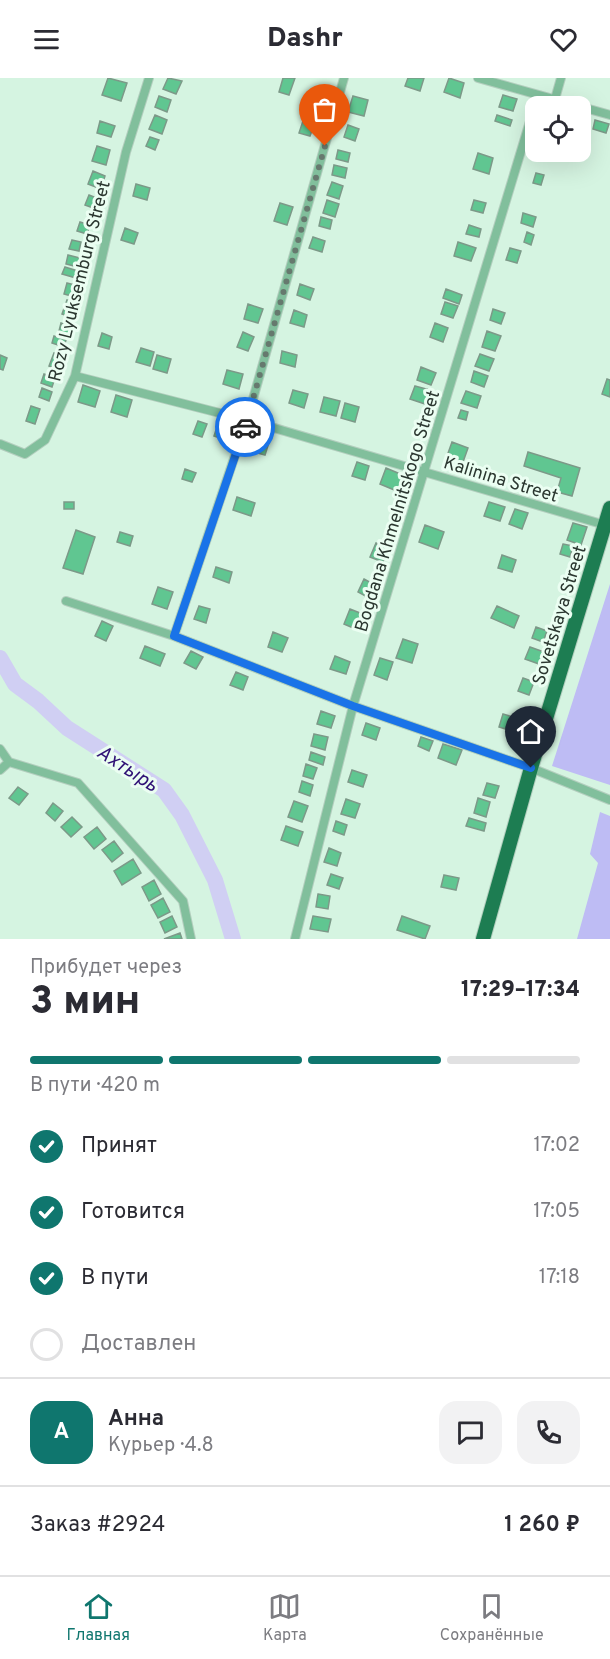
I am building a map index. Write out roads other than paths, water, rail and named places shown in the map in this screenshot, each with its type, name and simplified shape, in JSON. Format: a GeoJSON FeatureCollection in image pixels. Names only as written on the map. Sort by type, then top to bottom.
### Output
{"type":"FeatureCollection","features":[{"type":"Feature","properties":{"kind":"highway","name":"Sovetskaya Street"},"geometry":{"type":"LineString","coordinates":[[483,939],[531,768],[610,508]]}},
{"type":"Feature","properties":{"kind":"street","name":"Rozy Lyuksemburg Street"},"geometry":{"type":"LineString","coordinates":[[0,444],[25,454],[45,440],[75,376],[126,152],[149,78]]}},
{"type":"Feature","properties":{"kind":"street"},"geometry":{"type":"LineString","coordinates":[[174,636],[247,420],[344,78]]}},
{"type":"Feature","properties":{"kind":"street"},"geometry":{"type":"LineString","coordinates":[[478,78],[542,96]]}},
{"type":"Feature","properties":{"kind":"street"},"geometry":{"type":"LineString","coordinates":[[556,96],[561,78]]}},
{"type":"Feature","properties":{"kind":"street","name":"Bogdana Khmelnitskogo Street"},"geometry":{"type":"LineString","coordinates":[[295,939],[353,706],[538,95]]}},
{"type":"Feature","properties":{"kind":"street"},"geometry":{"type":"LineString","coordinates":[[591,109],[610,115]]}},
{"type":"Feature","properties":{"kind":"street","name":"Kalinina Street"},"geometry":{"type":"LineString","coordinates":[[75,376],[247,420],[605,525]]}},
{"type":"Feature","properties":{"kind":"street"},"geometry":{"type":"LineString","coordinates":[[66,601],[174,636],[353,706],[531,768],[610,800]]}},
{"type":"Feature","properties":{"kind":"street"},"geometry":{"type":"LineString","coordinates":[[0,749],[9,762],[78,783],[183,901],[191,939]]}},
{"type":"Feature","properties":{"kind":"street"},"geometry":{"type":"LineString","coordinates":[[0,770],[9,762]]}},
{"type":"Feature","properties":{"kind":"waterway","name":"Ахтырь"},"geometry":{"type":"LineString","coordinates":[[0,658],[15,684],[38,701],[67,728],[164,790],[182,815],[215,880],[233,939]]}}]}
